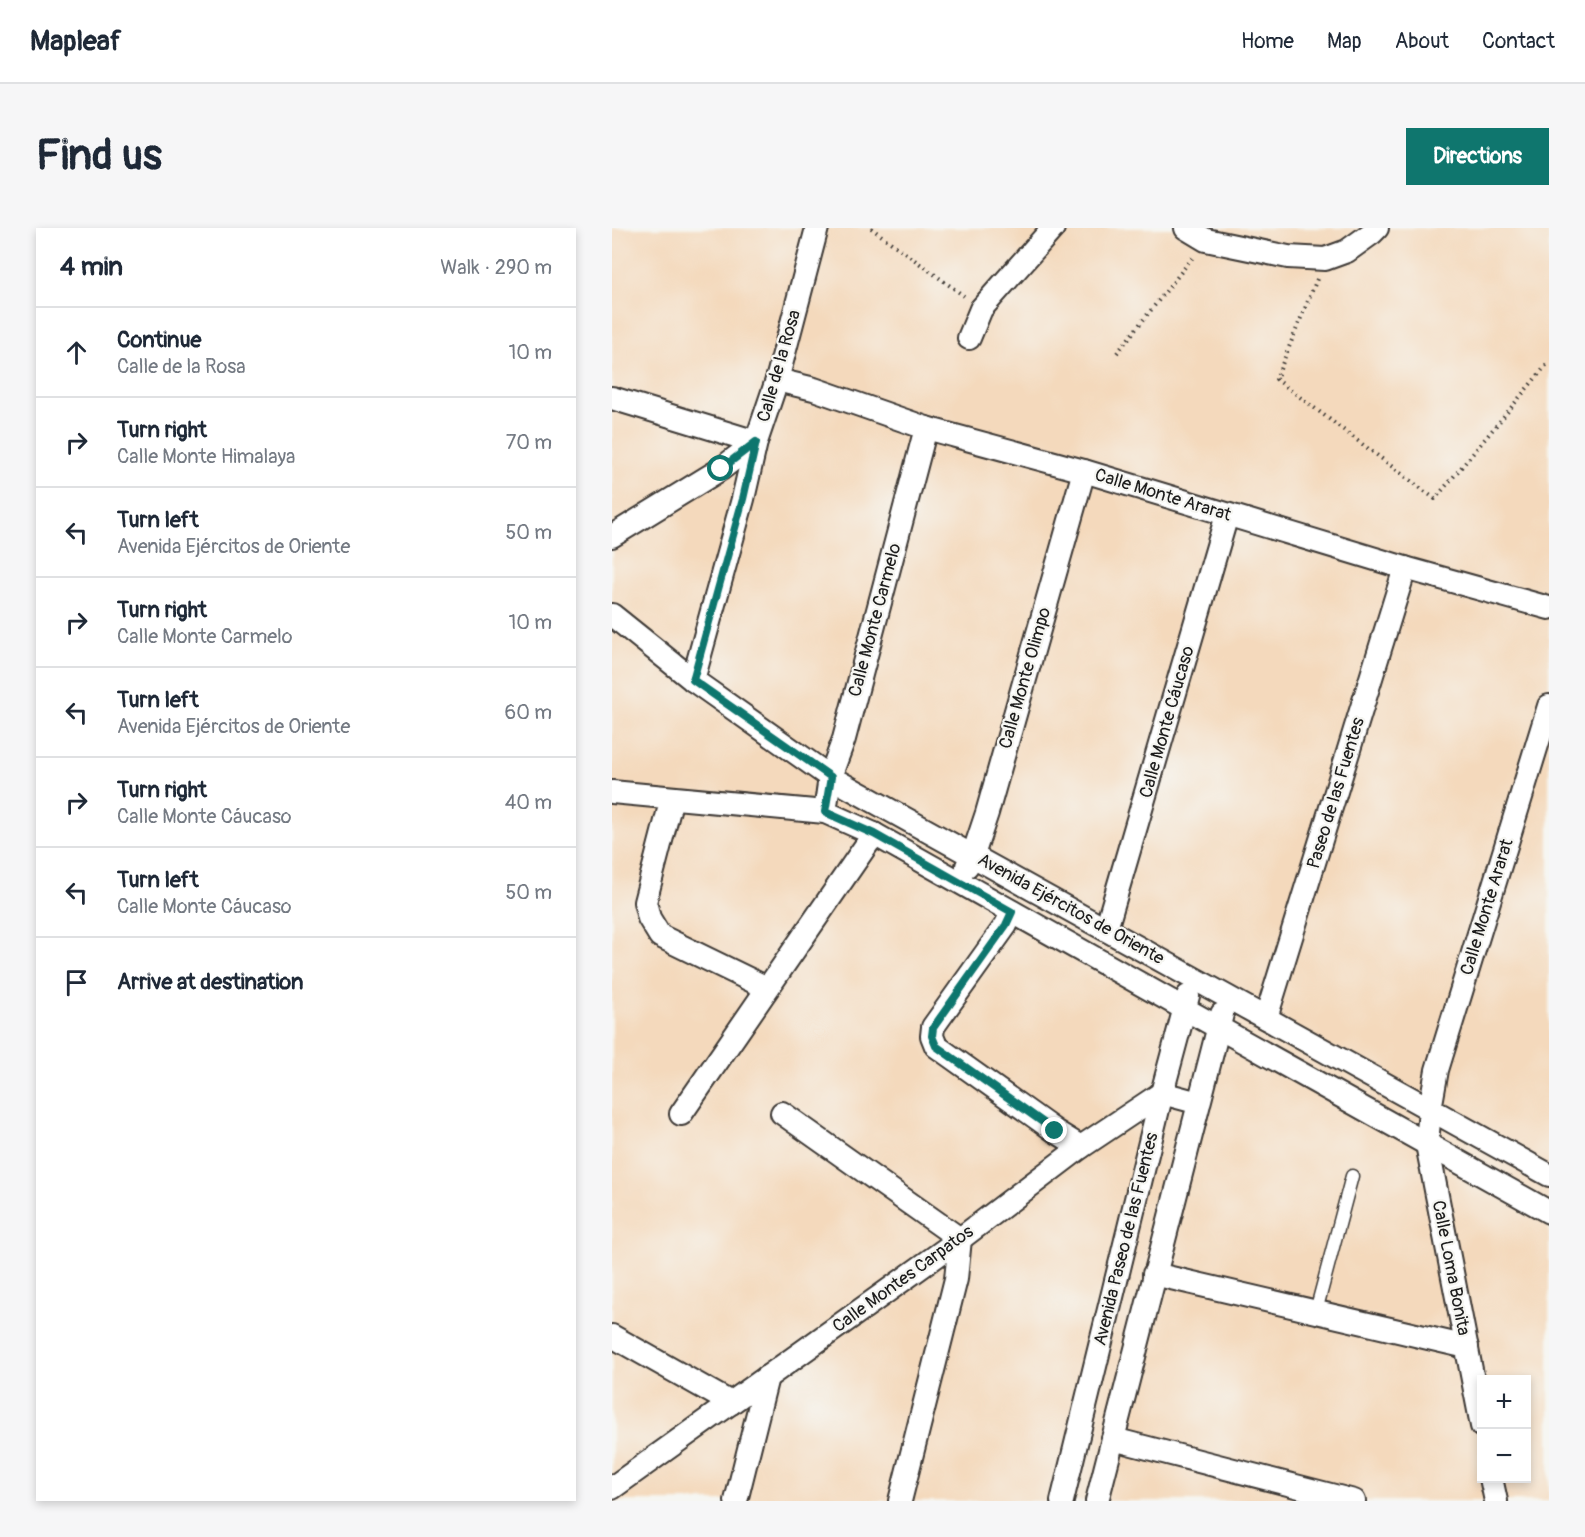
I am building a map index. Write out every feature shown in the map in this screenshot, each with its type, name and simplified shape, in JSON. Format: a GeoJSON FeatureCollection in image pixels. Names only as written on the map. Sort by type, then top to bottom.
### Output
{"type":"FeatureCollection","features":[{"type":"Feature","properties":{"kind":"street","name":"Calle de la Rosa"},"geometry":{"type":"LineString","coordinates":[[612,536],[721,469],[756,442],[777,380],[817,228]]}},
{"type":"Feature","properties":{"kind":"street"},"geometry":{"type":"LineString","coordinates":[[969,338],[981,309],[1053,228]]}},
{"type":"Feature","properties":{"kind":"street"},"geometry":{"type":"LineString","coordinates":[[1186,228],[1206,240],[1288,257],[1325,259],[1347,251],[1377,228]]}},
{"type":"Feature","properties":{"kind":"street","name":"Calle Monte Ararat"},"geometry":{"type":"LineString","coordinates":[[777,380],[814,389],[926,428],[1084,471],[1405,568],[1549,608]]}},
{"type":"Feature","properties":{"kind":"street"},"geometry":{"type":"LineString","coordinates":[[612,398],[756,442],[743,499],[693,680]]}},
{"type":"Feature","properties":{"kind":"street","name":"Calle Monte Carmelo"},"geometry":{"type":"LineString","coordinates":[[825,812],[831,777],[844,739],[926,428]]}},
{"type":"Feature","properties":{"kind":"street","name":"Calle Monte Olimpo"},"geometry":{"type":"LineString","coordinates":[[960,881],[973,855],[990,802],[1084,471]]}},
{"type":"Feature","properties":{"kind":"street","name":"Calle Monte Cáucaso"},"geometry":{"type":"LineString","coordinates":[[1106,929],[1227,515]]}},
{"type":"Feature","properties":{"kind":"street","name":"Paseo de las Fuentes"},"geometry":{"type":"LineString","coordinates":[[1266,1018],[1405,568]]}},
{"type":"Feature","properties":{"kind":"street","name":"Avenida Ejércitos de Oriente"},"geometry":{"type":"LineString","coordinates":[[612,615],[693,680],[831,777],[1549,1175]]}},
{"type":"Feature","properties":{"kind":"street","name":"Calle Monte Ararat"},"geometry":{"type":"LineString","coordinates":[[1430,1109],[1437,1070],[1549,706]]}},
{"type":"Feature","properties":{"kind":"street","name":"Avenida Ejércitos de Oriente"},"geometry":{"type":"LineString","coordinates":[[612,792],[825,812],[874,834],[960,881],[1185,1010],[1549,1212]]}},
{"type":"Feature","properties":{"kind":"street"},"geometry":{"type":"LineString","coordinates":[[672,798],[645,902],[649,918],[660,936],[767,988]]}},
{"type":"Feature","properties":{"kind":"street"},"geometry":{"type":"LineString","coordinates":[[681,1114],[874,834]]}},
{"type":"Feature","properties":{"kind":"street"},"geometry":{"type":"LineString","coordinates":[[1012,912],[1006,925],[933,1028],[932,1036],[936,1046],[1081,1147]]}},
{"type":"Feature","properties":{"kind":"street","name":"Avenida Paseo de las Fuentes"},"geometry":{"type":"LineString","coordinates":[[1062,1501],[1162,1093],[1193,977]]}},
{"type":"Feature","properties":{"kind":"street","name":"Avenida Paseo de las Fuentes"},"geometry":{"type":"LineString","coordinates":[[1097,1501],[1226,996]]}},
{"type":"Feature","properties":{"kind":"street"},"geometry":{"type":"LineString","coordinates":[[1162,1093],[1199,1103]]}},
{"type":"Feature","properties":{"kind":"street","name":"Calle Montes Carpatos"},"geometry":{"type":"LineString","coordinates":[[612,1488],[960,1239],[1081,1147],[1162,1093]]}},
{"type":"Feature","properties":{"kind":"street","name":"Calle Loma Bonita"},"geometry":{"type":"LineString","coordinates":[[1430,1109],[1427,1144],[1477,1400]]}},
{"type":"Feature","properties":{"kind":"street"},"geometry":{"type":"LineString","coordinates":[[782,1113],[960,1239],[956,1279],[900,1501]]}},
{"type":"Feature","properties":{"kind":"street"},"geometry":{"type":"LineString","coordinates":[[1154,1274],[1467,1347]]}},
{"type":"Feature","properties":{"kind":"street"},"geometry":{"type":"LineString","coordinates":[[612,1336],[731,1403]]}},
{"type":"Feature","properties":{"kind":"street"},"geometry":{"type":"LineString","coordinates":[[736,1501],[767,1377]]}},
{"type":"Feature","properties":{"kind":"street"},"geometry":{"type":"LineString","coordinates":[[1113,1439],[1354,1501]]}},
{"type":"Feature","properties":{"kind":"street"},"geometry":{"type":"LineString","coordinates":[[1492,1483],[1496,1501]]}},
{"type":"Feature","properties":{"kind":"lane"},"geometry":{"type":"LineString","coordinates":[[1316,1311],[1352,1176]]}},
{"type":"Feature","properties":{"kind":"path"},"geometry":{"type":"LineString","coordinates":[[871,228],[981,309]]}},
{"type":"Feature","properties":{"kind":"path"},"geometry":{"type":"LineString","coordinates":[[1117,353],[1206,240]]}},
{"type":"Feature","properties":{"kind":"path"},"geometry":{"type":"LineString","coordinates":[[1325,259],[1276,379],[1435,500],[1549,362]]}},
{"type":"Feature","properties":{"kind":"route"},"geometry":{"type":"LineString","coordinates":[[721,469],[756,442],[743,499],[693,680],[831,777],[825,812],[874,834],[1012,912],[1006,925],[933,1028],[932,1036],[936,1046],[1055,1131]]}}]}
